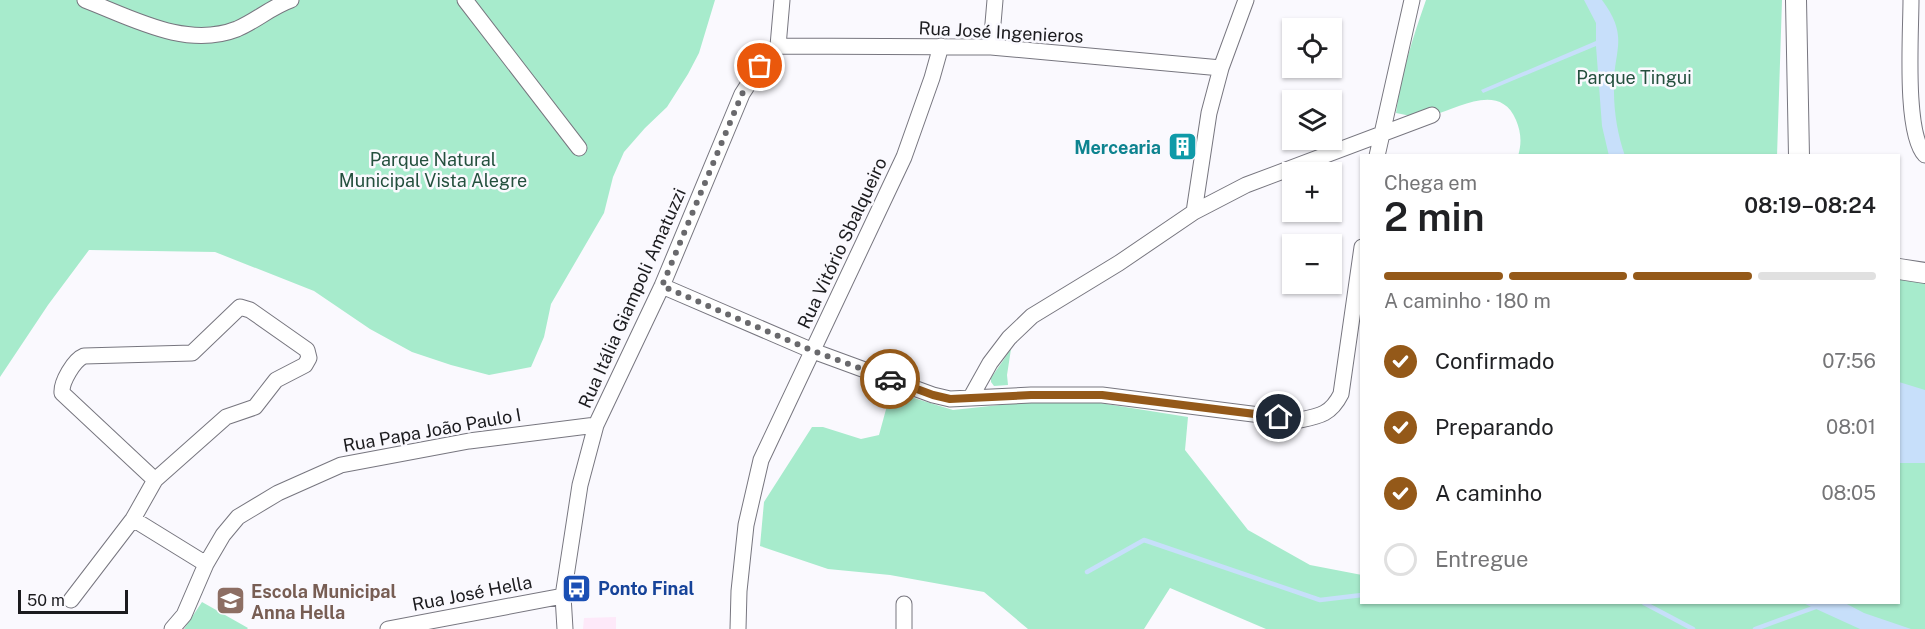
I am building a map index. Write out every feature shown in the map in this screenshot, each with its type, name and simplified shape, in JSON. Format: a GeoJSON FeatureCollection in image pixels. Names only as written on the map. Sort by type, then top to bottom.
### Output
{"type":"FeatureCollection","features":[{"type":"Feature","properties":{"kind":"street"},"geometry":{"type":"LineString","coordinates":[[85,0],[178,35],[205,36],[236,29],[291,0]]}},
{"type":"Feature","properties":{"kind":"street"},"geometry":{"type":"LineString","coordinates":[[465,0],[579,148]]}},
{"type":"Feature","properties":{"kind":"street"},"geometry":{"type":"LineString","coordinates":[[778,46],[782,0]]}},
{"type":"Feature","properties":{"kind":"street"},"geometry":{"type":"LineString","coordinates":[[991,47],[995,0]]}},
{"type":"Feature","properties":{"kind":"street"},"geometry":{"type":"LineString","coordinates":[[1194,212],[1209,113],[1221,68],[1246,0]]}},
{"type":"Feature","properties":{"kind":"street"},"geometry":{"type":"LineString","coordinates":[[1377,154],[1412,0]]}},
{"type":"Feature","properties":{"kind":"street"},"geometry":{"type":"LineString","coordinates":[[1796,0],[1799,154]]}},
{"type":"Feature","properties":{"kind":"street"},"geometry":{"type":"LineString","coordinates":[[1911,0],[1912,119],[1920,150],[1925,155]]}},
{"type":"Feature","properties":{"kind":"street","name":"Rua José Ingenieros"},"geometry":{"type":"LineString","coordinates":[[778,46],[991,47],[1221,68]]}},
{"type":"Feature","properties":{"kind":"street","name":"Rua Itália Giampoli Amatuzzi"},"geometry":{"type":"LineString","coordinates":[[565,629],[563,596],[580,485],[596,424],[662,286],[742,94],[760,66],[778,46]]}},
{"type":"Feature","properties":{"kind":"street","name":"Rua Vitório Sbalqueiro"},"geometry":{"type":"LineString","coordinates":[[738,629],[739,591],[746,525],[761,460],[904,157],[941,46]]}},
{"type":"Feature","properties":{"kind":"street"},"geometry":{"type":"LineString","coordinates":[[971,397],[990,363],[1009,338],[1032,316],[1119,263],[1194,212],[1246,185],[1432,115]]}},
{"type":"Feature","properties":{"kind":"street"},"geometry":{"type":"LineString","coordinates":[[662,286],[813,351],[933,395],[950,399],[1031,395],[1102,395],[1300,420],[1320,416],[1335,405],[1341,394],[1360,262]]}},
{"type":"Feature","properties":{"kind":"street"},"geometry":{"type":"LineString","coordinates":[[1900,269],[1925,273]]}},
{"type":"Feature","properties":{"kind":"street"},"geometry":{"type":"LineString","coordinates":[[71,600],[132,519],[155,480],[226,417],[255,407],[276,380],[305,366],[309,358],[307,350],[250,310],[240,307],[192,353],[79,358],[61,387],[62,393],[155,480]]}},
{"type":"Feature","properties":{"kind":"street","name":"Rua Papa João Paulo I"},"geometry":{"type":"LineString","coordinates":[[172,629],[184,615],[206,564],[223,535],[238,517],[278,493],[341,465],[469,441],[596,424]]}},
{"type":"Feature","properties":{"kind":"street"},"geometry":{"type":"LineString","coordinates":[[132,519],[206,564]]}},
{"type":"Feature","properties":{"kind":"street","name":"Rua José Hella"},"geometry":{"type":"LineString","coordinates":[[387,629],[563,596]]}},
{"type":"Feature","properties":{"kind":"street"},"geometry":{"type":"LineString","coordinates":[[904,604],[904,629]]}},
{"type":"Feature","properties":{"kind":"shaded area"},"geometry":{"type":"Polygon","coordinates":[[[616,617],[616,629],[583,629],[584,618],[616,617]]]}},
{"type":"Feature","properties":{"kind":"green space","name":"Parque Natural Municipal Vista Alegre"},"geometry":{"type":"Polygon","coordinates":[[[0,0],[715,0],[699,53],[688,74],[667,107],[624,152],[613,177],[604,213],[551,304],[544,337],[531,367],[489,375],[412,352],[370,329],[314,291],[215,252],[89,250],[48,305],[0,377],[0,0]]]}},
{"type":"Feature","properties":{"kind":"green space","name":"Parque Tingui"},"geometry":{"type":"Polygon","coordinates":[[[1426,0],[1782,0],[1777,154],[1518,154],[1520,133],[1518,124],[1509,109],[1500,102],[1490,100],[1467,103],[1429,116],[1396,113],[1401,84],[1426,0]]]}},
{"type":"Feature","properties":{"kind":"green space"},"geometry":{"type":"Polygon","coordinates":[[[1900,276],[1925,279],[1925,629],[1266,629],[1170,588],[1144,629],[1028,629],[984,592],[890,575],[828,569],[760,546],[764,502],[812,427],[823,427],[861,439],[879,435],[891,391],[953,410],[1027,402],[1100,403],[1188,417],[1185,450],[1248,530],[1310,565],[1360,575],[1360,604],[1900,604],[1900,276]]]}},
{"type":"Feature","properties":{"kind":"green space"},"geometry":{"type":"Polygon","coordinates":[[[1011,349],[1007,375],[1008,385],[994,386],[991,378],[1011,349]]]}},
{"type":"Feature","properties":{"kind":"green space"},"geometry":{"type":"Polygon","coordinates":[[[202,602],[248,628],[184,629],[202,602]]]}},
{"type":"Feature","properties":{"kind":"water"},"geometry":{"type":"Polygon","coordinates":[[[1584,0],[1602,0],[1616,25],[1618,45],[1614,78],[1615,108],[1618,132],[1624,154],[1609,154],[1602,126],[1596,46],[1483,93],[1481,90],[1596,41],[1596,23],[1584,0]]]}},
{"type":"Feature","properties":{"kind":"water"},"geometry":{"type":"Polygon","coordinates":[[[1900,382],[1925,390],[1925,463],[1900,463],[1900,382]]]}},
{"type":"Feature","properties":{"kind":"water"},"geometry":{"type":"Polygon","coordinates":[[[1805,604],[1847,604],[1864,613],[1911,629],[1860,629],[1805,604]]]}},
{"type":"Feature","properties":{"kind":"waterway"},"geometry":{"type":"LineString","coordinates":[[1087,572],[1144,540],[1320,600],[1360,595]]}},
{"type":"Feature","properties":{"kind":"waterway"},"geometry":{"type":"LineString","coordinates":[[1646,604],[1693,629]]}},
{"type":"Feature","properties":{"kind":"waterway"},"geometry":{"type":"LineString","coordinates":[[1755,629],[1824,604]]}},
{"type":"Feature","properties":{"kind":"way so far"},"geometry":{"type":"LineString","coordinates":[[760,66],[742,94],[662,286],[813,351],[890,379]]}},
{"type":"Feature","properties":{"kind":"place","name":"Mercearia"},"geometry":{"type":"Point","coordinates":[1182,147]}},
{"type":"Feature","properties":{"kind":"place","name":"Ponto Final"},"geometry":{"type":"Point","coordinates":[577,588]}},
{"type":"Feature","properties":{"kind":"place","name":"Escola Municipal Anna Hella"},"geometry":{"type":"Point","coordinates":[230,601]}},
{"type":"Feature","properties":{"kind":"route"},"geometry":{"type":"LineString","coordinates":[[890,379],[950,399],[1031,395],[1102,395],[1279,417]]}}]}
